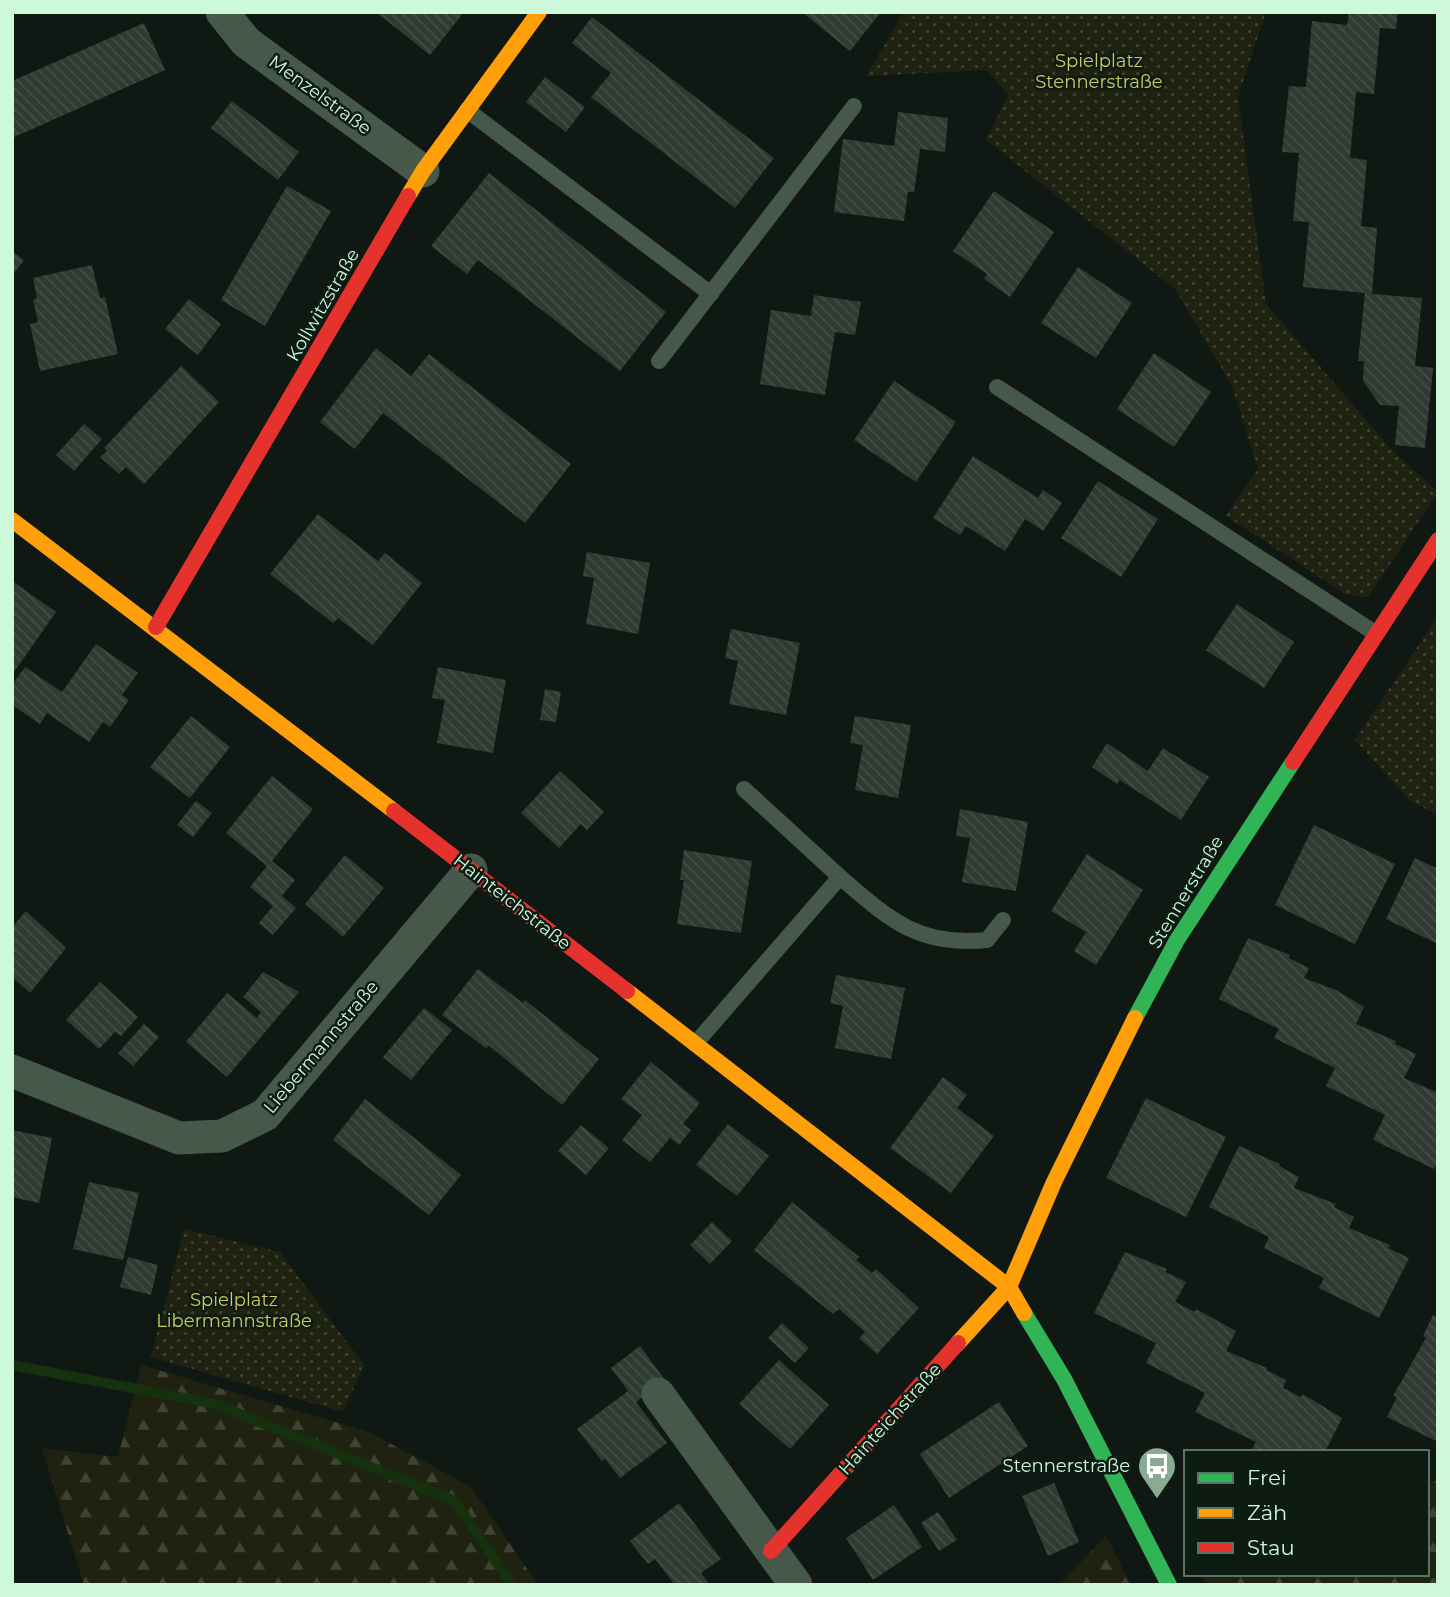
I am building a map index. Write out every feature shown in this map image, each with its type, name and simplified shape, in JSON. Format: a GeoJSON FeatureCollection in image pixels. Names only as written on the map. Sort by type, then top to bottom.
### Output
{"type":"FeatureCollection","features":[{"type":"Feature","properties":{"kind":"street","name":"Menzelstraße"},"geometry":{"type":"LineString","coordinates":[[222,12],[246,42],[423,171]]}},
{"type":"Feature","properties":{"kind":"street","name":"Kollwitzstraße"},"geometry":{"type":"LineString","coordinates":[[156,627],[423,171],[539,12]]}},
{"type":"Feature","properties":{"kind":"street","name":"Hainteichstraße"},"geometry":{"type":"LineString","coordinates":[[12,520],[156,627],[1009,1287],[1064,1379],[1169,1585]]}},
{"type":"Feature","properties":{"kind":"street","name":"Stennerstraße"},"geometry":{"type":"LineString","coordinates":[[1009,1287],[1054,1182],[1124,1038],[1177,940],[1438,540]]}},
{"type":"Feature","properties":{"kind":"street","name":"Liebermannstraße"},"geometry":{"type":"LineString","coordinates":[[12,1071],[179,1138],[222,1136],[265,1115],[471,870]]}},
{"type":"Feature","properties":{"kind":"street","name":"Hainteichstraße"},"geometry":{"type":"LineString","coordinates":[[771,1551],[1009,1287]]}},
{"type":"Feature","properties":{"kind":"street"},"geometry":{"type":"LineString","coordinates":[[659,1394],[796,1585]]}},
{"type":"Feature","properties":{"kind":"lane"},"geometry":{"type":"LineString","coordinates":[[659,361],[854,106]]}},
{"type":"Feature","properties":{"kind":"lane"},"geometry":{"type":"LineString","coordinates":[[467,110],[710,293]]}},
{"type":"Feature","properties":{"kind":"lane"},"geometry":{"type":"LineString","coordinates":[[997,387],[1375,633]]}},
{"type":"Feature","properties":{"kind":"lane"},"geometry":{"type":"LineString","coordinates":[[744,789],[892,922],[933,938],[960,943],[987,940],[1003,920]]}},
{"type":"Feature","properties":{"kind":"lane"},"geometry":{"type":"LineString","coordinates":[[695,1044],[840,877]]}},
{"type":"Feature","properties":{"kind":"green space","name":"Spielplatz Stennerstraße"},"geometry":{"type":"Polygon","coordinates":[[[904,12],[1266,12],[1238,97],[1266,304],[1392,450],[1438,492],[1368,597],[1347,595],[1226,516],[1258,469],[1232,386],[1175,289],[986,140],[1008,95],[987,70],[866,76],[904,12]]]}},
{"type":"Feature","properties":{"kind":"green space"},"geometry":{"type":"Polygon","coordinates":[[[1438,616],[1438,815],[1410,801],[1355,740],[1438,616]]]}},
{"type":"Feature","properties":{"kind":"green space","name":"Spielplatz Libermannstraße"},"geometry":{"type":"Polygon","coordinates":[[[184,1229],[280,1252],[364,1365],[343,1412],[151,1357],[184,1229]]]}},
{"type":"Feature","properties":{"kind":"green space"},"geometry":{"type":"Polygon","coordinates":[[[141,1365],[369,1432],[471,1487],[538,1585],[84,1585],[42,1448],[118,1457],[141,1365]]]}},
{"type":"Feature","properties":{"kind":"green space"},"geometry":{"type":"Polygon","coordinates":[[[1438,1480],[1438,1585],[1207,1585],[1202,1576],[1429,1576],[1429,1483],[1438,1480]]]}},
{"type":"Feature","properties":{"kind":"green space"},"geometry":{"type":"Polygon","coordinates":[[[1106,1536],[1131,1585],[1059,1585],[1106,1536]]]}},
{"type":"Feature","properties":{"kind":"building"},"geometry":{"type":"Polygon","coordinates":[[[376,12],[464,12],[430,55],[376,12]]]}},
{"type":"Feature","properties":{"kind":"building"},"geometry":{"type":"Polygon","coordinates":[[[802,12],[881,12],[850,51],[802,12]]]}},
{"type":"Feature","properties":{"kind":"building"},"geometry":{"type":"Polygon","coordinates":[[[1349,12],[1398,12],[1396,29],[1380,28],[1374,94],[1356,92],[1350,158],[1367,160],[1361,226],[1377,228],[1372,294],[1422,298],[1415,366],[1433,368],[1425,448],[1395,445],[1399,406],[1380,405],[1363,381],[1364,361],[1358,361],[1365,293],[1303,287],[1309,222],[1293,221],[1299,153],[1282,152],[1289,86],[1306,87],[1312,21],[1347,25],[1349,12]]]}},
{"type":"Feature","properties":{"kind":"building"},"geometry":{"type":"Polygon","coordinates":[[[592,17],[774,158],[735,208],[591,97],[611,73],[572,43],[592,17]]]}},
{"type":"Feature","properties":{"kind":"building"},"geometry":{"type":"Polygon","coordinates":[[[144,23],[165,70],[12,138],[12,81],[144,23]]]}},
{"type":"Feature","properties":{"kind":"building"},"geometry":{"type":"Polygon","coordinates":[[[545,77],[585,107],[566,132],[526,102],[545,77]]]}},
{"type":"Feature","properties":{"kind":"building"},"geometry":{"type":"Polygon","coordinates":[[[232,101],[299,152],[278,180],[211,128],[232,101]]]}},
{"type":"Feature","properties":{"kind":"building"},"geometry":{"type":"Polygon","coordinates":[[[898,112],[948,118],[945,152],[920,149],[914,192],[908,192],[904,221],[834,212],[843,139],[894,146],[898,112]]]}},
{"type":"Feature","properties":{"kind":"building"},"geometry":{"type":"Polygon","coordinates":[[[489,173],[666,312],[620,371],[478,260],[467,274],[431,246],[489,173]]]}},
{"type":"Feature","properties":{"kind":"building"},"geometry":{"type":"Polygon","coordinates":[[[287,186],[331,211],[265,326],[221,300],[287,186]]]}},
{"type":"Feature","properties":{"kind":"building"},"geometry":{"type":"Polygon","coordinates":[[[994,191],[1054,232],[1010,297],[984,279],[987,274],[953,251],[994,191]]]}},
{"type":"Feature","properties":{"kind":"building"},"geometry":{"type":"Polygon","coordinates":[[[12,251],[24,260],[12,276],[12,251]]]}},
{"type":"Feature","properties":{"kind":"building"},"geometry":{"type":"Polygon","coordinates":[[[92,265],[100,298],[105,297],[118,354],[40,371],[30,324],[38,322],[33,300],[37,298],[33,278],[92,265]]]}},
{"type":"Feature","properties":{"kind":"building"},"geometry":{"type":"Polygon","coordinates":[[[1078,267],[1132,303],[1096,358],[1041,323],[1078,267]]]}},
{"type":"Feature","properties":{"kind":"building"},"geometry":{"type":"Polygon","coordinates":[[[814,295],[861,302],[855,335],[835,332],[825,395],[760,384],[771,310],[811,316],[814,295]]]}},
{"type":"Feature","properties":{"kind":"building"},"geometry":{"type":"Polygon","coordinates":[[[189,299],[221,324],[198,355],[165,329],[189,299]]]}},
{"type":"Feature","properties":{"kind":"building"},"geometry":{"type":"Polygon","coordinates":[[[376,348],[411,376],[429,354],[571,464],[525,523],[383,413],[355,449],[320,422],[376,348]]]}},
{"type":"Feature","properties":{"kind":"building"},"geometry":{"type":"Polygon","coordinates":[[[1154,353],[1211,392],[1174,447],[1117,409],[1154,353]]]}},
{"type":"Feature","properties":{"kind":"building"},"geometry":{"type":"Polygon","coordinates":[[[181,366],[219,402],[144,484],[126,467],[119,474],[100,457],[107,451],[104,448],[181,366]]]}},
{"type":"Feature","properties":{"kind":"building"},"geometry":{"type":"Polygon","coordinates":[[[894,381],[956,422],[916,482],[854,440],[894,381]]]}},
{"type":"Feature","properties":{"kind":"building"},"geometry":{"type":"Polygon","coordinates":[[[84,424],[102,439],[74,471],[56,455],[84,424]]]}},
{"type":"Feature","properties":{"kind":"building"},"geometry":{"type":"Polygon","coordinates":[[[973,456],[1038,498],[1043,490],[1062,503],[1043,531],[1025,519],[1005,551],[966,526],[960,535],[933,518],[973,456]]]}},
{"type":"Feature","properties":{"kind":"building"},"geometry":{"type":"Polygon","coordinates":[[[1098,481],[1158,519],[1121,577],[1061,538],[1098,481]]]}},
{"type":"Feature","properties":{"kind":"building"},"geometry":{"type":"Polygon","coordinates":[[[318,514],[378,561],[385,553],[422,583],[373,645],[338,618],[333,623],[270,574],[318,514]]]}},
{"type":"Feature","properties":{"kind":"building"},"geometry":{"type":"Polygon","coordinates":[[[587,552],[650,563],[638,634],[586,624],[594,578],[583,576],[587,552]]]}},
{"type":"Feature","properties":{"kind":"building"},"geometry":{"type":"Polygon","coordinates":[[[12,581],[56,612],[12,675],[12,581]]]}},
{"type":"Feature","properties":{"kind":"building"},"geometry":{"type":"Polygon","coordinates":[[[1237,604],[1294,642],[1264,688],[1206,650],[1237,604]]]}},
{"type":"Feature","properties":{"kind":"building"},"geometry":{"type":"Polygon","coordinates":[[[731,629],[800,643],[786,715],[729,704],[738,661],[725,658],[731,629]]]}},
{"type":"Feature","properties":{"kind":"building"},"geometry":{"type":"Polygon","coordinates":[[[96,644],[138,673],[122,695],[129,700],[110,727],[103,722],[89,742],[47,713],[40,724],[12,705],[12,685],[25,667],[62,692],[96,644]]]}},
{"type":"Feature","properties":{"kind":"building"},"geometry":{"type":"Polygon","coordinates":[[[438,667],[506,680],[493,753],[437,743],[445,700],[432,698],[438,667]]]}},
{"type":"Feature","properties":{"kind":"building"},"geometry":{"type":"Polygon","coordinates":[[[545,689],[561,692],[556,722],[540,720],[545,689]]]}},
{"type":"Feature","properties":{"kind":"building"},"geometry":{"type":"Polygon","coordinates":[[[191,716],[230,747],[190,798],[150,767],[191,716]]]}},
{"type":"Feature","properties":{"kind":"building"},"geometry":{"type":"Polygon","coordinates":[[[855,716],[911,725],[898,798],[855,790],[863,745],[850,743],[855,716]]]}},
{"type":"Feature","properties":{"kind":"building"},"geometry":{"type":"Polygon","coordinates":[[[1107,743],[1148,771],[1163,748],[1209,777],[1181,820],[1120,780],[1117,784],[1092,767],[1107,743]]]}},
{"type":"Feature","properties":{"kind":"building"},"geometry":{"type":"Polygon","coordinates":[[[560,771],[604,812],[587,830],[581,824],[559,848],[521,813],[560,771]]]}},
{"type":"Feature","properties":{"kind":"building"},"geometry":{"type":"Polygon","coordinates":[[[272,776],[313,809],[272,861],[295,880],[282,896],[296,908],[273,935],[259,923],[273,906],[250,887],[267,866],[226,833],[272,776]]]}},
{"type":"Feature","properties":{"kind":"building"},"geometry":{"type":"Polygon","coordinates":[[[196,801],[212,813],[193,837],[177,825],[196,801]]]}},
{"type":"Feature","properties":{"kind":"building"},"geometry":{"type":"Polygon","coordinates":[[[960,809],[1028,822],[1016,891],[962,882],[970,838],[956,836],[960,809]]]}},
{"type":"Feature","properties":{"kind":"building"},"geometry":{"type":"Polygon","coordinates":[[[1314,825],[1395,864],[1355,944],[1275,905],[1314,825]]]}},
{"type":"Feature","properties":{"kind":"building"},"geometry":{"type":"Polygon","coordinates":[[[684,850],[752,861],[741,933],[677,924],[684,880],[680,880],[684,850]]]}},
{"type":"Feature","properties":{"kind":"building"},"geometry":{"type":"Polygon","coordinates":[[[1087,854],[1143,890],[1096,965],[1074,951],[1086,932],[1051,911],[1087,854]]]}},
{"type":"Feature","properties":{"kind":"building"},"geometry":{"type":"Polygon","coordinates":[[[345,855],[384,888],[343,937],[305,904],[345,855]]]}},
{"type":"Feature","properties":{"kind":"building"},"geometry":{"type":"Polygon","coordinates":[[[1415,858],[1438,869],[1438,944],[1386,919],[1415,858]]]}},
{"type":"Feature","properties":{"kind":"building"},"geometry":{"type":"Polygon","coordinates":[[[26,911],[66,948],[30,993],[12,977],[12,927],[26,911]]]}},
{"type":"Feature","properties":{"kind":"building"},"geometry":{"type":"Polygon","coordinates":[[[1248,938],[1290,955],[1289,958],[1309,968],[1304,978],[1336,990],[1364,1007],[1356,1024],[1396,1041],[1395,1044],[1416,1054],[1404,1078],[1438,1093],[1438,1161],[1434,1169],[1373,1140],[1385,1115],[1326,1086],[1335,1068],[1274,1038],[1279,1029],[1219,999],[1248,938]]]}},
{"type":"Feature","properties":{"kind":"building"},"geometry":{"type":"Polygon","coordinates":[[[478,969],[523,1003],[525,1000],[599,1059],[562,1105],[488,1045],[487,1049],[442,1015],[478,969]]]}},
{"type":"Feature","properties":{"kind":"building"},"geometry":{"type":"Polygon","coordinates":[[[263,972],[299,992],[227,1077],[186,1042],[227,993],[257,1018],[261,1012],[243,997],[263,972]]]}},
{"type":"Feature","properties":{"kind":"building"},"geometry":{"type":"Polygon","coordinates":[[[836,975],[905,988],[891,1059],[835,1048],[843,1006],[830,1003],[836,975]]]}},
{"type":"Feature","properties":{"kind":"building"},"geometry":{"type":"Polygon","coordinates":[[[100,982],[138,1017],[121,1036],[115,1032],[99,1049],[66,1020],[100,982]]]}},
{"type":"Feature","properties":{"kind":"building"},"geometry":{"type":"Polygon","coordinates":[[[424,1008],[452,1030],[411,1080],[383,1057],[424,1008]]]}},
{"type":"Feature","properties":{"kind":"building"},"geometry":{"type":"Polygon","coordinates":[[[144,1024],[159,1037],[133,1066],[118,1053],[144,1024]]]}},
{"type":"Feature","properties":{"kind":"building"},"geometry":{"type":"Polygon","coordinates":[[[651,1062],[700,1103],[683,1124],[691,1130],[679,1145],[670,1138],[650,1162],[622,1140],[642,1115],[621,1099],[651,1062]]]}},
{"type":"Feature","properties":{"kind":"building"},"geometry":{"type":"Polygon","coordinates":[[[943,1077],[967,1095],[957,1108],[994,1136],[951,1193],[890,1148],[943,1077]]]}},
{"type":"Feature","properties":{"kind":"building"},"geometry":{"type":"Polygon","coordinates":[[[1146,1098],[1226,1137],[1186,1217],[1106,1178],[1146,1098]]]}},
{"type":"Feature","properties":{"kind":"building"},"geometry":{"type":"Polygon","coordinates":[[[365,1099],[461,1175],[429,1215],[333,1140],[365,1099]]]}},
{"type":"Feature","properties":{"kind":"building"},"geometry":{"type":"Polygon","coordinates":[[[728,1124],[769,1156],[737,1196],[696,1165],[728,1124]]]}},
{"type":"Feature","properties":{"kind":"building"},"geometry":{"type":"Polygon","coordinates":[[[581,1125],[609,1148],[586,1175],[558,1151],[581,1125]]]}},
{"type":"Feature","properties":{"kind":"building"},"geometry":{"type":"Polygon","coordinates":[[[12,1130],[52,1138],[39,1203],[12,1197],[12,1130]]]}},
{"type":"Feature","properties":{"kind":"building"},"geometry":{"type":"Polygon","coordinates":[[[1239,1146],[1280,1164],[1279,1166],[1299,1177],[1294,1188],[1336,1204],[1334,1207],[1354,1217],[1349,1228],[1390,1245],[1388,1248],[1409,1258],[1379,1318],[1319,1288],[1324,1278],[1264,1248],[1269,1237],[1209,1207],[1239,1146]]]}},
{"type":"Feature","properties":{"kind":"building"},"geometry":{"type":"Polygon","coordinates":[[[89,1182],[139,1193],[123,1260],[73,1249],[89,1182]]]}},
{"type":"Feature","properties":{"kind":"building"},"geometry":{"type":"Polygon","coordinates":[[[792,1202],[859,1257],[856,1260],[872,1273],[876,1269],[919,1308],[877,1354],[859,1338],[865,1332],[839,1309],[833,1314],[754,1250],[792,1202]]]}},
{"type":"Feature","properties":{"kind":"building"},"geometry":{"type":"Polygon","coordinates":[[[712,1222],[732,1241],[710,1264],[690,1245],[712,1222]]]}},
{"type":"Feature","properties":{"kind":"building"},"geometry":{"type":"Polygon","coordinates":[[[1125,1252],[1167,1269],[1165,1272],[1186,1282],[1175,1302],[1195,1312],[1196,1309],[1236,1331],[1226,1351],[1267,1368],[1266,1370],[1286,1380],[1283,1388],[1301,1397],[1303,1394],[1342,1418],[1326,1450],[1252,1449],[1256,1442],[1195,1412],[1205,1393],[1146,1363],[1156,1343],[1094,1313],[1125,1252]]]}},
{"type":"Feature","properties":{"kind":"building"},"geometry":{"type":"Polygon","coordinates":[[[128,1257],[158,1265],[151,1295],[120,1287],[128,1257]]]}},
{"type":"Feature","properties":{"kind":"building"},"geometry":{"type":"Polygon","coordinates":[[[1433,1315],[1438,1317],[1438,1442],[1387,1417],[1397,1397],[1393,1396],[1426,1338],[1423,1336],[1433,1315]]]}},
{"type":"Feature","properties":{"kind":"building"},"geometry":{"type":"Polygon","coordinates":[[[782,1323],[809,1348],[795,1363],[768,1338],[782,1323]]]}},
{"type":"Feature","properties":{"kind":"building"},"geometry":{"type":"Polygon","coordinates":[[[640,1346],[665,1380],[636,1402],[667,1443],[620,1478],[605,1459],[602,1461],[577,1429],[628,1391],[611,1368],[640,1346]]]}},
{"type":"Feature","properties":{"kind":"building"},"geometry":{"type":"Polygon","coordinates":[[[779,1360],[829,1405],[790,1449],[739,1404],[779,1360]]]}},
{"type":"Feature","properties":{"kind":"building"},"geometry":{"type":"Polygon","coordinates":[[[999,1402],[1028,1446],[949,1498],[920,1454],[999,1402]]]}},
{"type":"Feature","properties":{"kind":"building"},"geometry":{"type":"Polygon","coordinates":[[[1054,1483],[1079,1542],[1048,1556],[1022,1496],[1054,1483]]]}},
{"type":"Feature","properties":{"kind":"building"},"geometry":{"type":"Polygon","coordinates":[[[679,1503],[721,1559],[701,1573],[710,1585],[675,1585],[655,1559],[648,1564],[630,1541],[679,1503]]]}},
{"type":"Feature","properties":{"kind":"building"},"geometry":{"type":"Polygon","coordinates":[[[894,1505],[922,1547],[873,1580],[846,1538],[894,1505]]]}},
{"type":"Feature","properties":{"kind":"building"},"geometry":{"type":"Polygon","coordinates":[[[938,1512],[957,1540],[939,1551],[921,1523],[938,1512]]]}},
{"type":"Feature","properties":{"kind":"waterway"},"geometry":{"type":"LineString","coordinates":[[12,1365],[215,1404],[455,1501],[512,1585]]}},
{"type":"Feature","properties":{"kind":"traffic: fast"},"geometry":{"type":"LineString","coordinates":[[1135,1018],[1177,940],[1293,762]]}},
{"type":"Feature","properties":{"kind":"traffic: fast"},"geometry":{"type":"LineString","coordinates":[[1024,1313],[1064,1379],[1169,1585]]}},
{"type":"Feature","properties":{"kind":"traffic: slow"},"geometry":{"type":"LineString","coordinates":[[408,196],[423,171],[539,12]]}},
{"type":"Feature","properties":{"kind":"traffic: slow"},"geometry":{"type":"LineString","coordinates":[[12,520],[394,811]]}},
{"type":"Feature","properties":{"kind":"traffic: slow"},"geometry":{"type":"LineString","coordinates":[[627,991],[1009,1287],[1024,1313]]}},
{"type":"Feature","properties":{"kind":"traffic: slow"},"geometry":{"type":"LineString","coordinates":[[958,1343],[1009,1287],[1054,1182],[1135,1018]]}},
{"type":"Feature","properties":{"kind":"traffic: jam"},"geometry":{"type":"LineString","coordinates":[[156,627],[408,196]]}},
{"type":"Feature","properties":{"kind":"traffic: jam"},"geometry":{"type":"LineString","coordinates":[[1293,762],[1438,540]]}},
{"type":"Feature","properties":{"kind":"traffic: jam"},"geometry":{"type":"LineString","coordinates":[[394,811],[627,991]]}},
{"type":"Feature","properties":{"kind":"traffic: jam"},"geometry":{"type":"LineString","coordinates":[[771,1551],[958,1343]]}},
{"type":"Feature","properties":{"kind":"place","name":"Stennerstraße"},"geometry":{"type":"Point","coordinates":[1157,1500]}}]}
